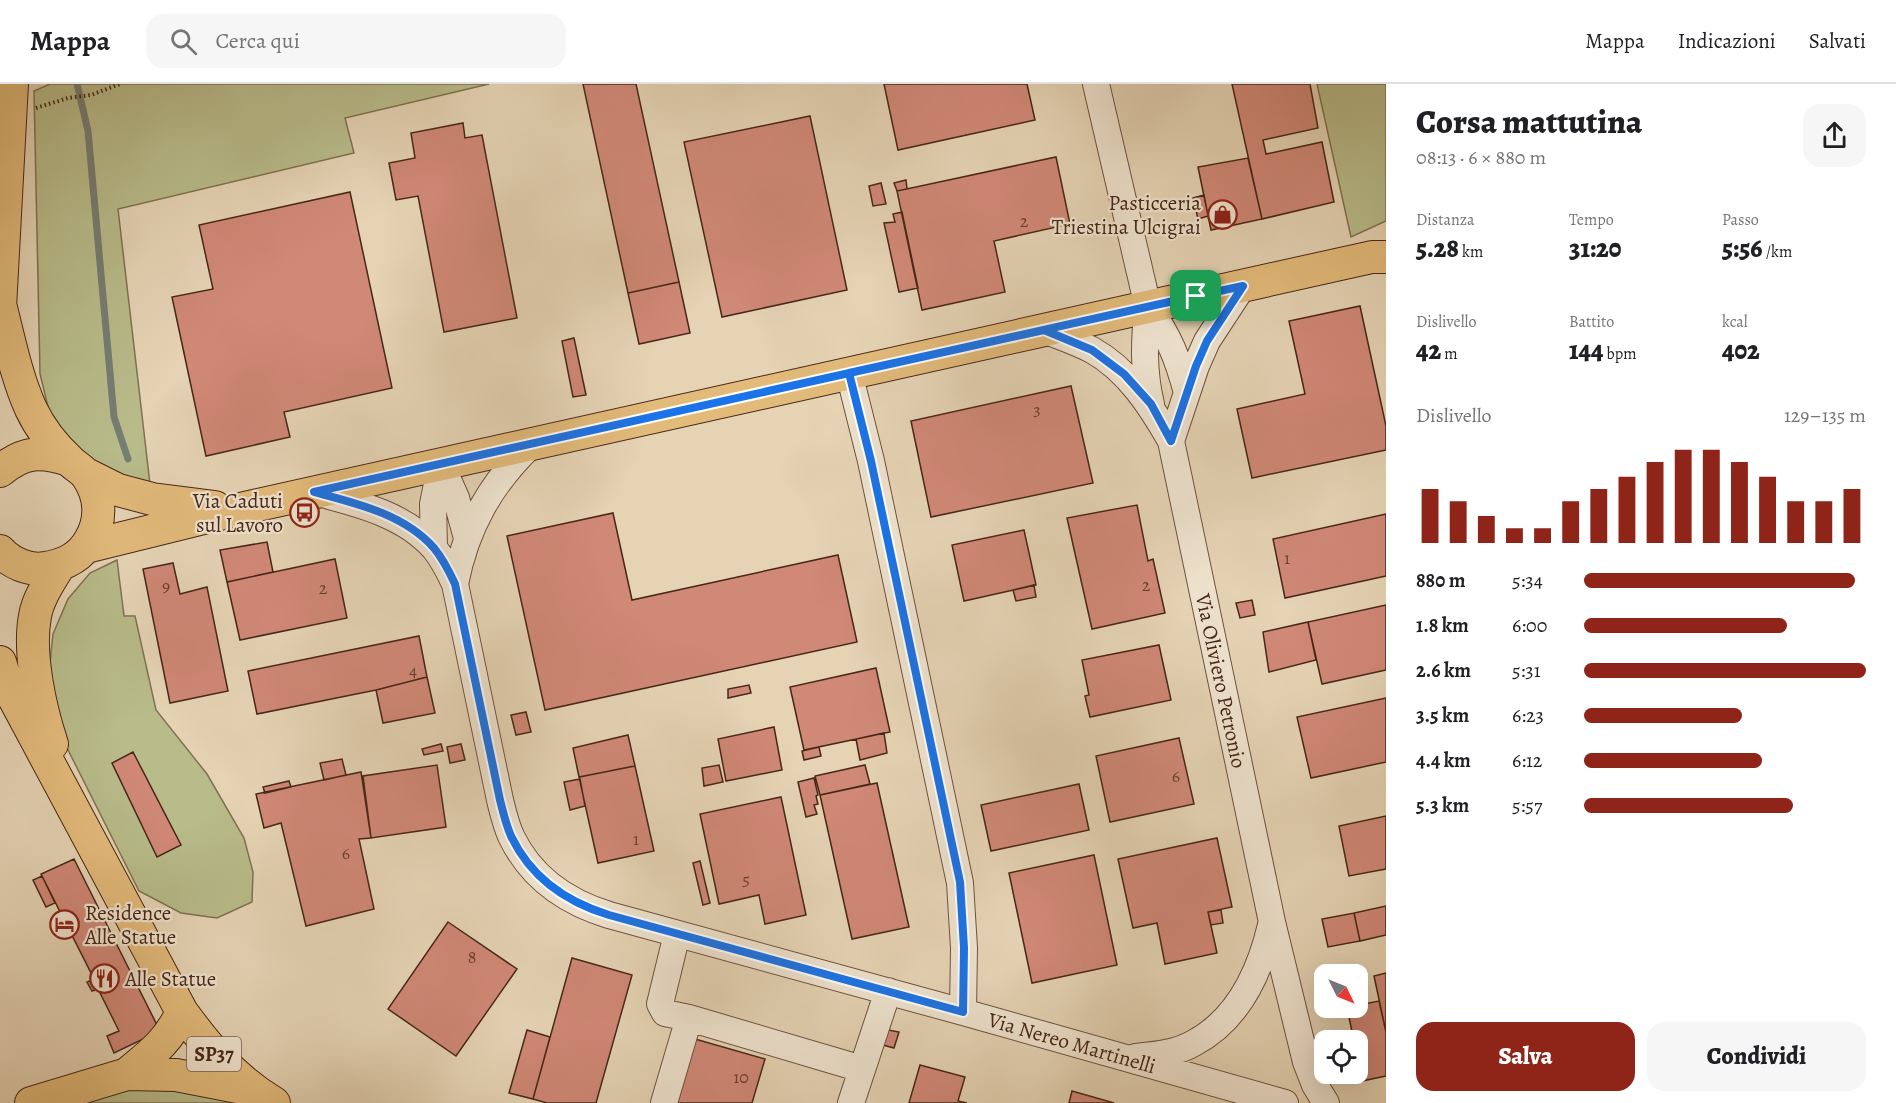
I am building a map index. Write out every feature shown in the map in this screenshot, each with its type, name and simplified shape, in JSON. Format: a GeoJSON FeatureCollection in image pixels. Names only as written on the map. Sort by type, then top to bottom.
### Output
{"type":"FeatureCollection","features":[{"type":"Feature","properties":{"kind":"main road"},"geometry":{"type":"LineString","coordinates":[[0,308],[11,95]]}},
{"type":"Feature","properties":{"kind":"main road"},"geometry":{"type":"LineString","coordinates":[[86,547],[314,492],[1381,255]]}},
{"type":"Feature","properties":{"kind":"main road"},"geometry":{"type":"LineString","coordinates":[[0,304],[15,362],[32,410],[48,436],[96,491],[99,511],[96,530],[86,547]]}},
{"type":"Feature","properties":{"kind":"main road"},"geometry":{"type":"LineString","coordinates":[[0,471],[12,462],[30,454],[50,454],[118,490],[152,500],[240,509]]}},
{"type":"Feature","properties":{"kind":"main road","name":"SP37"},"geometry":{"type":"LineString","coordinates":[[72,808],[49,736],[33,666],[34,615],[43,592],[59,566],[74,559],[86,547]]}},
{"type":"Feature","properties":{"kind":"main road"},"geometry":{"type":"LineString","coordinates":[[0,551],[6,558],[23,566],[41,569],[59,566]]}},
{"type":"Feature","properties":{"kind":"main road","name":"SP37"},"geometry":{"type":"LineString","coordinates":[[0,662],[7,685],[182,1012],[211,1051],[263,1096]]}},
{"type":"Feature","properties":{"kind":"main road"},"geometry":{"type":"LineString","coordinates":[[127,1074],[158,1048],[173,1031],[182,1012]]}},
{"type":"Feature","properties":{"kind":"main road"},"geometry":{"type":"LineString","coordinates":[[31,1103],[127,1074],[176,1075],[263,1096]]}},
{"type":"Feature","properties":{"kind":"street","name":"Via Oliviero Petronio"},"geometry":{"type":"LineString","coordinates":[[1096,84],[1148,307],[1144,357],[1151,404]]}},
{"type":"Feature","properties":{"kind":"street"},"geometry":{"type":"LineString","coordinates":[[1171,441],[1207,341],[1243,286]]}},
{"type":"Feature","properties":{"kind":"street","name":"Via Oliviero Petronio"},"geometry":{"type":"LineString","coordinates":[[1148,307],[1160,324],[1178,361],[1187,393]]}},
{"type":"Feature","properties":{"kind":"street","name":"Via Oliviero Petronio"},"geometry":{"type":"LineString","coordinates":[[1044,330],[1092,350],[1124,374],[1151,404],[1171,441],[1272,922],[1306,1062],[1315,1085],[1326,1103]]}},
{"type":"Feature","properties":{"kind":"street"},"geometry":{"type":"LineString","coordinates":[[849,373],[873,472],[960,882],[964,948],[963,1012]]}},
{"type":"Feature","properties":{"kind":"street","name":"Via Nereo Martinelli"},"geometry":{"type":"LineString","coordinates":[[455,584],[460,560],[474,521],[504,473],[532,444]]}},
{"type":"Feature","properties":{"kind":"street"},"geometry":{"type":"LineString","coordinates":[[441,464],[456,498],[467,538]]}},
{"type":"Feature","properties":{"kind":"street"},"geometry":{"type":"LineString","coordinates":[[434,548],[433,504],[441,464]]}},
{"type":"Feature","properties":{"kind":"street","name":"Via Nereo Martinelli"},"geometry":{"type":"LineString","coordinates":[[314,492],[386,515],[420,536],[434,548],[446,565],[455,584],[500,800],[511,835],[524,857],[549,885],[584,907],[1285,1103]]}},
{"type":"Feature","properties":{"kind":"street","name":"Via Oliviero Petronio"},"geometry":{"type":"LineString","coordinates":[[1126,1058],[1162,1055],[1194,1044],[1225,1021],[1251,986],[1264,956],[1272,922]]}},
{"type":"Feature","properties":{"kind":"street"},"geometry":{"type":"LineString","coordinates":[[677,934],[660,1005],[665,1013],[862,1069]]}},
{"type":"Feature","properties":{"kind":"street"},"geometry":{"type":"LineString","coordinates":[[851,1103],[888,991]]}},
{"type":"Feature","properties":{"kind":"street"},"geometry":{"type":"LineString","coordinates":[[664,1103],[689,1018]]}},
{"type":"Feature","properties":{"kind":"path"},"geometry":{"type":"LineString","coordinates":[[68,98],[92,95],[120,84]]}},
{"type":"Feature","properties":{"kind":"green space"},"geometry":{"type":"Polygon","coordinates":[[[50,84],[489,84],[345,118],[354,153],[118,209],[150,484],[114,473],[79,454],[51,419],[40,374],[34,91],[50,84]]]}},
{"type":"Feature","properties":{"kind":"green space"},"geometry":{"type":"Polygon","coordinates":[[[1317,84],[1386,84],[1386,221],[1351,237],[1317,84]]]}},
{"type":"Feature","properties":{"kind":"green space"},"geometry":{"type":"Polygon","coordinates":[[[117,560],[124,616],[135,616],[156,710],[207,774],[244,838],[253,872],[252,902],[217,918],[181,913],[139,891],[62,738],[48,681],[53,634],[68,599],[90,573],[117,560]]]}},
{"type":"Feature","properties":{"kind":"green space"},"geometry":{"type":"Polygon","coordinates":[[[129,1084],[206,1093],[236,1103],[67,1103],[129,1084]]]}},
{"type":"Feature","properties":{"kind":"building"},"geometry":{"type":"Polygon","coordinates":[[[583,84],[636,84],[679,282],[628,293],[583,84]]]}},
{"type":"Feature","properties":{"kind":"building"},"geometry":{"type":"Polygon","coordinates":[[[884,84],[1027,84],[1035,120],[898,150],[884,84]]]}},
{"type":"Feature","properties":{"kind":"building"},"geometry":{"type":"Polygon","coordinates":[[[1232,84],[1310,84],[1318,128],[1263,140],[1266,154],[1322,142],[1334,202],[1262,219],[1232,84]]]}},
{"type":"Feature","properties":{"kind":"building"},"geometry":{"type":"Polygon","coordinates":[[[810,116],[847,290],[722,317],[684,142],[810,116]]]}},
{"type":"Feature","properties":{"kind":"building"},"geometry":{"type":"Polygon","coordinates":[[[463,123],[465,138],[482,135],[517,318],[444,332],[418,196],[396,200],[389,163],[415,158],[411,133],[463,123]]]}},
{"type":"Feature","properties":{"kind":"building"},"geometry":{"type":"Polygon","coordinates":[[[1056,157],[1070,224],[994,241],[1005,292],[922,310],[897,191],[1056,157]]]}},
{"type":"Feature","properties":{"kind":"building"},"geometry":{"type":"Polygon","coordinates":[[[1248,158],[1262,219],[1211,230],[1198,167],[1248,158]]]}},
{"type":"Feature","properties":{"kind":"building"},"geometry":{"type":"Polygon","coordinates":[[[906,180],[907,189],[897,191],[894,183],[906,180]]]}},
{"type":"Feature","properties":{"kind":"building"},"geometry":{"type":"Polygon","coordinates":[[[881,183],[886,204],[873,206],[869,186],[881,183]]]}},
{"type":"Feature","properties":{"kind":"building"},"geometry":{"type":"Polygon","coordinates":[[[350,192],[392,388],[284,412],[290,437],[206,456],[172,297],[213,289],[199,225],[350,192]]]}},
{"type":"Feature","properties":{"kind":"building"},"geometry":{"type":"Polygon","coordinates":[[[1204,195],[1208,216],[1198,219],[1193,198],[1204,195]]]}},
{"type":"Feature","properties":{"kind":"building"},"geometry":{"type":"Polygon","coordinates":[[[902,212],[918,288],[899,292],[884,223],[895,222],[893,214],[902,212]]]}},
{"type":"Feature","properties":{"kind":"building"},"geometry":{"type":"Polygon","coordinates":[[[679,282],[690,333],[639,344],[628,293],[679,282]]]}},
{"type":"Feature","properties":{"kind":"building"},"geometry":{"type":"Polygon","coordinates":[[[1360,306],[1386,426],[1386,450],[1252,478],[1237,409],[1305,394],[1289,321],[1360,306]]]}},
{"type":"Feature","properties":{"kind":"building"},"geometry":{"type":"Polygon","coordinates":[[[574,338],[586,395],[573,397],[562,341],[574,338]]]}},
{"type":"Feature","properties":{"kind":"building"},"geometry":{"type":"Polygon","coordinates":[[[1071,386],[1093,483],[931,517],[911,421],[1071,386]]]}},
{"type":"Feature","properties":{"kind":"building"},"geometry":{"type":"Polygon","coordinates":[[[1137,505],[1148,561],[1153,559],[1165,613],[1092,629],[1067,518],[1137,505]]]}},
{"type":"Feature","properties":{"kind":"building"},"geometry":{"type":"Polygon","coordinates":[[[613,513],[632,600],[838,555],[857,642],[545,710],[507,536],[613,513]]]}},
{"type":"Feature","properties":{"kind":"building"},"geometry":{"type":"Polygon","coordinates":[[[1386,514],[1386,576],[1285,598],[1273,539],[1386,514]]]}},
{"type":"Feature","properties":{"kind":"building"},"geometry":{"type":"Polygon","coordinates":[[[1024,530],[1036,585],[964,601],[952,545],[1024,530]]]}},
{"type":"Feature","properties":{"kind":"building"},"geometry":{"type":"Polygon","coordinates":[[[267,542],[273,572],[227,582],[220,550],[267,542]]]}},
{"type":"Feature","properties":{"kind":"building"},"geometry":{"type":"Polygon","coordinates":[[[335,559],[347,618],[240,640],[227,582],[335,559]]]}},
{"type":"Feature","properties":{"kind":"building"},"geometry":{"type":"Polygon","coordinates":[[[173,563],[180,594],[207,587],[228,691],[170,703],[143,569],[173,563]]]}},
{"type":"Feature","properties":{"kind":"building"},"geometry":{"type":"Polygon","coordinates":[[[1034,585],[1036,597],[1016,601],[1013,590],[1034,585]]]}},
{"type":"Feature","properties":{"kind":"building"},"geometry":{"type":"Polygon","coordinates":[[[1252,600],[1255,615],[1240,618],[1236,603],[1252,600]]]}},
{"type":"Feature","properties":{"kind":"building"},"geometry":{"type":"Polygon","coordinates":[[[1386,605],[1386,670],[1322,684],[1308,622],[1386,605]]]}},
{"type":"Feature","properties":{"kind":"building"},"geometry":{"type":"Polygon","coordinates":[[[1308,622],[1316,660],[1269,672],[1263,632],[1308,622]]]}},
{"type":"Feature","properties":{"kind":"building"},"geometry":{"type":"Polygon","coordinates":[[[419,636],[427,677],[376,690],[257,714],[248,671],[419,636]]]}},
{"type":"Feature","properties":{"kind":"building"},"geometry":{"type":"Polygon","coordinates":[[[1159,645],[1171,700],[1090,717],[1085,696],[1089,695],[1082,660],[1159,645]]]}},
{"type":"Feature","properties":{"kind":"building"},"geometry":{"type":"Polygon","coordinates":[[[876,668],[890,732],[804,750],[790,687],[876,668]]]}},
{"type":"Feature","properties":{"kind":"building"},"geometry":{"type":"Polygon","coordinates":[[[427,677],[435,713],[383,723],[376,690],[427,677]]]}},
{"type":"Feature","properties":{"kind":"building"},"geometry":{"type":"Polygon","coordinates":[[[749,685],[751,693],[728,698],[728,689],[749,685]]]}},
{"type":"Feature","properties":{"kind":"building"},"geometry":{"type":"Polygon","coordinates":[[[1386,698],[1386,762],[1311,778],[1297,717],[1386,698]]]}},
{"type":"Feature","properties":{"kind":"building"},"geometry":{"type":"Polygon","coordinates":[[[526,712],[531,732],[516,735],[511,715],[526,712]]]}},
{"type":"Feature","properties":{"kind":"building"},"geometry":{"type":"Polygon","coordinates":[[[774,727],[782,770],[726,781],[718,739],[774,727]]]}},
{"type":"Feature","properties":{"kind":"building"},"geometry":{"type":"Polygon","coordinates":[[[884,733],[887,753],[860,760],[856,739],[884,733]]]}},
{"type":"Feature","properties":{"kind":"building"},"geometry":{"type":"Polygon","coordinates":[[[628,735],[635,766],[579,777],[573,748],[628,735]]]}},
{"type":"Feature","properties":{"kind":"building"},"geometry":{"type":"Polygon","coordinates":[[[1179,738],[1194,804],[1110,822],[1096,756],[1179,738]]]}},
{"type":"Feature","properties":{"kind":"building"},"geometry":{"type":"Polygon","coordinates":[[[441,744],[443,751],[424,755],[422,749],[441,744]]]}},
{"type":"Feature","properties":{"kind":"building"},"geometry":{"type":"Polygon","coordinates":[[[461,744],[465,760],[450,763],[447,747],[461,744]]]}},
{"type":"Feature","properties":{"kind":"building"},"geometry":{"type":"Polygon","coordinates":[[[819,747],[821,756],[804,760],[802,751],[819,747]]]}},
{"type":"Feature","properties":{"kind":"building"},"geometry":{"type":"Polygon","coordinates":[[[133,752],[181,845],[157,857],[112,763],[133,752]]]}},
{"type":"Feature","properties":{"kind":"building"},"geometry":{"type":"Polygon","coordinates":[[[342,759],[346,775],[324,780],[320,763],[342,759]]]}},
{"type":"Feature","properties":{"kind":"building"},"geometry":{"type":"Polygon","coordinates":[[[437,765],[446,827],[371,838],[363,776],[437,765]]]}},
{"type":"Feature","properties":{"kind":"building"},"geometry":{"type":"Polygon","coordinates":[[[719,765],[723,782],[704,786],[702,768],[719,765]]]}},
{"type":"Feature","properties":{"kind":"building"},"geometry":{"type":"Polygon","coordinates":[[[865,765],[870,784],[820,795],[815,776],[865,765]]]}},
{"type":"Feature","properties":{"kind":"building"},"geometry":{"type":"Polygon","coordinates":[[[635,766],[654,851],[598,863],[579,777],[635,766]]]}},
{"type":"Feature","properties":{"kind":"building"},"geometry":{"type":"Polygon","coordinates":[[[361,772],[371,838],[359,839],[374,909],[306,926],[281,823],[264,828],[256,794],[361,772]]]}},
{"type":"Feature","properties":{"kind":"building"},"geometry":{"type":"Polygon","coordinates":[[[814,778],[818,795],[816,796],[818,804],[814,805],[817,814],[806,817],[798,782],[814,778]]]}},
{"type":"Feature","properties":{"kind":"building"},"geometry":{"type":"Polygon","coordinates":[[[580,779],[585,806],[570,810],[564,782],[580,779]]]}},
{"type":"Feature","properties":{"kind":"building"},"geometry":{"type":"Polygon","coordinates":[[[289,781],[291,787],[265,793],[263,787],[289,781]]]}},
{"type":"Feature","properties":{"kind":"building"},"geometry":{"type":"Polygon","coordinates":[[[877,783],[909,927],[852,939],[820,795],[877,783]]]}},
{"type":"Feature","properties":{"kind":"building"},"geometry":{"type":"Polygon","coordinates":[[[1079,784],[1089,830],[991,851],[981,805],[1079,784]]]}},
{"type":"Feature","properties":{"kind":"building"},"geometry":{"type":"Polygon","coordinates":[[[781,797],[806,915],[765,924],[759,895],[719,904],[700,814],[781,797]]]}},
{"type":"Feature","properties":{"kind":"building"},"geometry":{"type":"Polygon","coordinates":[[[1386,816],[1386,869],[1349,876],[1339,826],[1386,816]]]}},
{"type":"Feature","properties":{"kind":"building"},"geometry":{"type":"Polygon","coordinates":[[[1217,838],[1232,907],[1208,912],[1217,953],[1165,964],[1157,923],[1133,928],[1118,859],[1217,838]]]}},
{"type":"Feature","properties":{"kind":"building"},"geometry":{"type":"Polygon","coordinates":[[[1094,855],[1117,965],[1032,983],[1009,873],[1094,855]]]}},
{"type":"Feature","properties":{"kind":"building"},"geometry":{"type":"Polygon","coordinates":[[[74,859],[160,1031],[114,1053],[107,1036],[119,1031],[98,989],[92,991],[87,982],[94,979],[41,874],[74,859]]]}},
{"type":"Feature","properties":{"kind":"building"},"geometry":{"type":"Polygon","coordinates":[[[700,861],[710,903],[703,905],[693,863],[700,861]]]}},
{"type":"Feature","properties":{"kind":"building"},"geometry":{"type":"Polygon","coordinates":[[[42,876],[55,903],[46,907],[33,880],[42,876]]]}},
{"type":"Feature","properties":{"kind":"building"},"geometry":{"type":"Polygon","coordinates":[[[1386,906],[1386,935],[1360,941],[1354,913],[1386,906]]]}},
{"type":"Feature","properties":{"kind":"building"},"geometry":{"type":"Polygon","coordinates":[[[1221,910],[1223,923],[1211,925],[1208,912],[1221,910]]]}},
{"type":"Feature","properties":{"kind":"building"},"geometry":{"type":"Polygon","coordinates":[[[1354,913],[1360,941],[1328,947],[1322,919],[1354,913]]]}},
{"type":"Feature","properties":{"kind":"building"},"geometry":{"type":"Polygon","coordinates":[[[448,922],[517,969],[456,1056],[388,1009],[448,922]]]}},
{"type":"Feature","properties":{"kind":"building"},"geometry":{"type":"Polygon","coordinates":[[[572,958],[632,975],[596,1103],[547,1103],[533,1099],[572,958]]]}},
{"type":"Feature","properties":{"kind":"building"},"geometry":{"type":"Polygon","coordinates":[[[1386,973],[1386,1032],[1374,976],[1386,973]]]}},
{"type":"Feature","properties":{"kind":"building"},"geometry":{"type":"Polygon","coordinates":[[[1379,1001],[1386,1032],[1386,1076],[1368,1080],[1368,1030],[1352,1030],[1349,1018],[1368,1018],[1368,1003],[1379,1001]]]}},
{"type":"Feature","properties":{"kind":"building"},"geometry":{"type":"Polygon","coordinates":[[[883,1029],[899,1032],[894,1048],[879,1044],[883,1029]]]}},
{"type":"Feature","properties":{"kind":"building"},"geometry":{"type":"Polygon","coordinates":[[[527,1030],[550,1037],[533,1099],[509,1093],[527,1030]]]}},
{"type":"Feature","properties":{"kind":"building"},"geometry":{"type":"Polygon","coordinates":[[[695,1039],[765,1059],[752,1103],[677,1103],[695,1039]]]}},
{"type":"Feature","properties":{"kind":"building"},"geometry":{"type":"Polygon","coordinates":[[[920,1065],[965,1077],[958,1101],[967,1103],[909,1103],[920,1065]]]}},
{"type":"Feature","properties":{"kind":"building"},"geometry":{"type":"Polygon","coordinates":[[[1072,1091],[1114,1103],[1069,1103],[1072,1091]]]}},
{"type":"Feature","properties":{"kind":"waterway"},"geometry":{"type":"LineString","coordinates":[[77,84],[88,131],[114,417],[128,459]]}},
{"type":"Feature","properties":{"kind":"place","name":"Pasticceria Triestina Ulcigrai"},"geometry":{"type":"Point","coordinates":[1222,215]}},
{"type":"Feature","properties":{"kind":"place","name":"Via Caduti sul Lavoro"},"geometry":{"type":"Point","coordinates":[304,513]}},
{"type":"Feature","properties":{"kind":"place","name":"Residence Alle Statue"},"geometry":{"type":"Point","coordinates":[64,925]}},
{"type":"Feature","properties":{"kind":"place","name":"Alle Statue"},"geometry":{"type":"Point","coordinates":[104,979]}},
{"type":"Feature","properties":{"kind":"route"},"geometry":{"type":"LineString","coordinates":[[1196,296],[849,373],[487,454],[314,492],[366,507],[405,525],[434,548],[446,565],[455,584],[500,800],[511,835],[524,857],[549,885],[563,896],[584,907],[609,915],[963,1012],[964,948],[960,882],[871,461],[849,373],[1044,330],[1092,350],[1124,374],[1151,404],[1171,441],[1196,366],[1207,341],[1243,286],[1196,296]]}}]}
